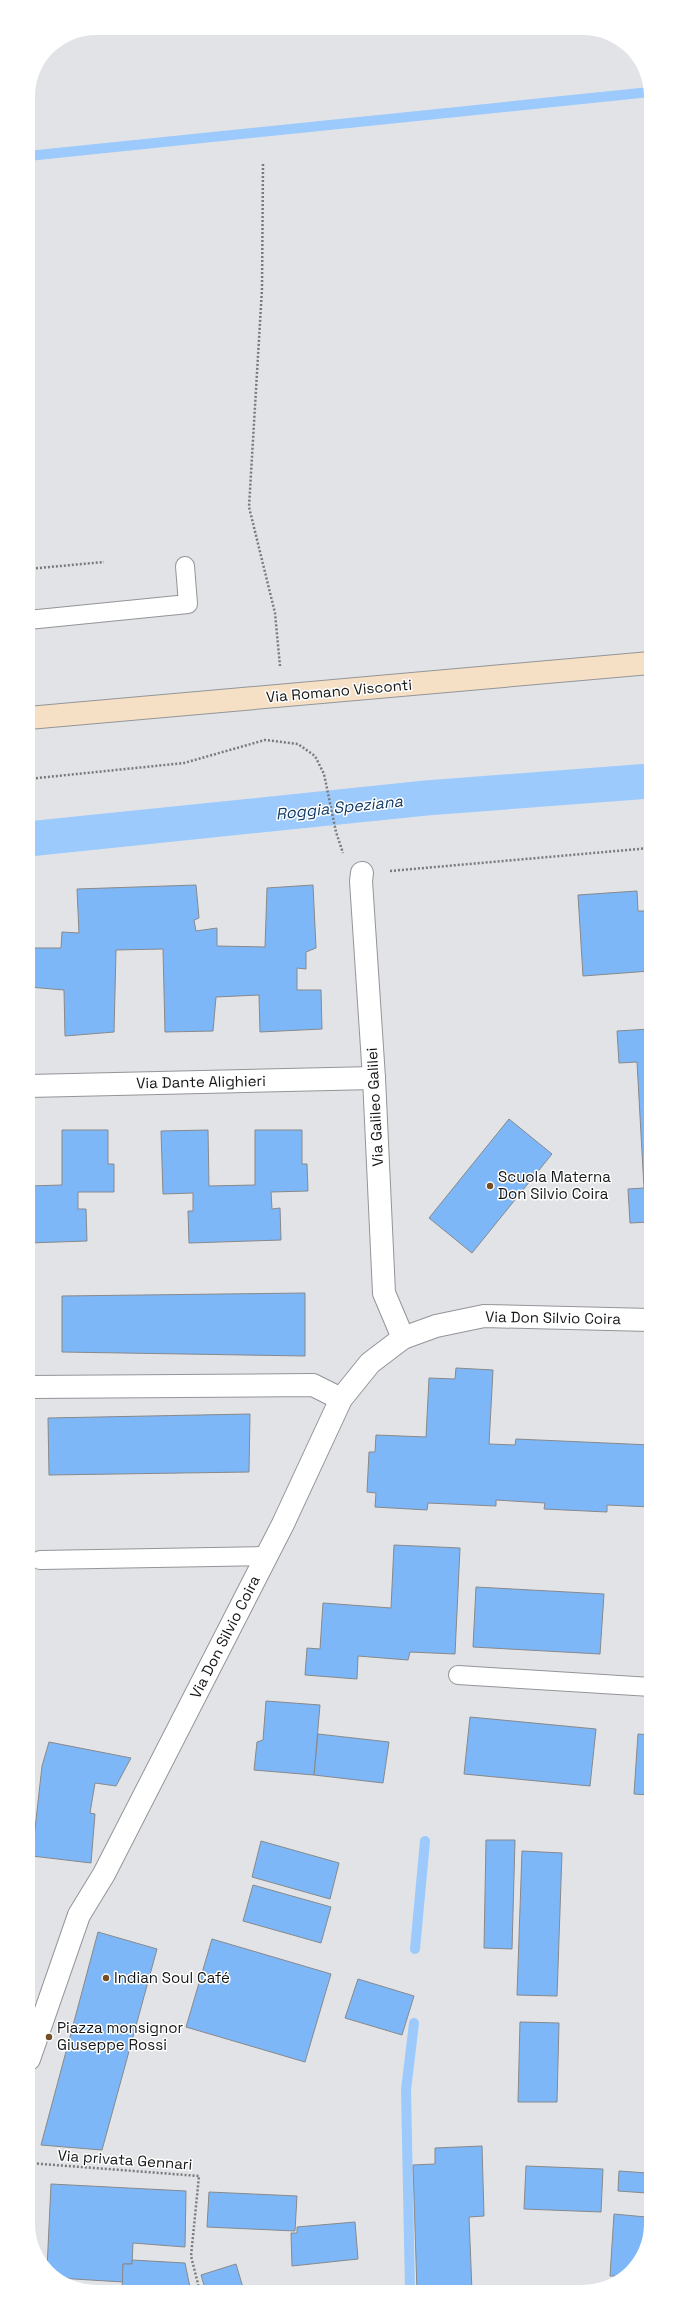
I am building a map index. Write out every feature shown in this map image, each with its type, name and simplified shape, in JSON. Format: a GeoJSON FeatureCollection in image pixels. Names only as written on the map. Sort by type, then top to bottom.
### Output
{"type":"FeatureCollection","features":[{"type":"Feature","properties":{"kind":"street","name":"Via Romano Visconti"},"geometry":{"type":"LineString","coordinates":[[35,717],[283,697],[644,664]]}},
{"type":"Feature","properties":{"kind":"street","name":"Via Galileo Galilei"},"geometry":{"type":"LineString","coordinates":[[362,873],[361,881],[374,1078],[384,1293],[402,1338]]}},
{"type":"Feature","properties":{"kind":"street","name":"Via Dante Alighieri"},"geometry":{"type":"LineString","coordinates":[[35,1086],[374,1078]]}},
{"type":"Feature","properties":{"kind":"street","name":"Via Don Silvio Coira"},"geometry":{"type":"LineString","coordinates":[[35,2041],[79,1915],[104,1874],[266,1556],[341,1399],[370,1363],[402,1338],[436,1326],[484,1316],[644,1320]]}},
{"type":"Feature","properties":{"kind":"street"},"geometry":{"type":"LineString","coordinates":[[35,1387],[313,1385],[341,1399]]}},
{"type":"Feature","properties":{"kind":"lane"},"geometry":{"type":"LineString","coordinates":[[35,619],[188,604],[185,566]]}},
{"type":"Feature","properties":{"kind":"lane"},"geometry":{"type":"LineString","coordinates":[[40,1560],[266,1556]]}},
{"type":"Feature","properties":{"kind":"lane"},"geometry":{"type":"LineString","coordinates":[[458,1675],[644,1687]]}},
{"type":"Feature","properties":{"kind":"path"},"geometry":{"type":"LineString","coordinates":[[263,164],[262,289],[249,508],[275,613],[283,697]]}},
{"type":"Feature","properties":{"kind":"path"},"geometry":{"type":"LineString","coordinates":[[35,568],[104,562]]}},
{"type":"Feature","properties":{"kind":"path"},"geometry":{"type":"LineString","coordinates":[[35,778],[184,763],[265,740],[298,744],[315,756],[324,774],[336,832]]}},
{"type":"Feature","properties":{"kind":"path"},"geometry":{"type":"LineString","coordinates":[[362,873],[644,849]]}},
{"type":"Feature","properties":{"kind":"path","name":"Via privata Gennari"},"geometry":{"type":"LineString","coordinates":[[35,2163],[199,2176],[190,2256],[198,2285]]}},
{"type":"Feature","properties":{"kind":"building"},"geometry":{"type":"Polygon","coordinates":[[[196,885],[199,918],[194,920],[196,931],[217,928],[217,946],[265,947],[267,888],[313,885],[316,948],[306,952],[306,969],[297,968],[297,990],[321,990],[322,1029],[260,1032],[259,995],[216,997],[213,1031],[165,1032],[163,949],[116,950],[114,1032],[65,1036],[64,990],[35,988],[35,948],[61,948],[62,932],[79,933],[77,889],[196,885]]]}},
{"type":"Feature","properties":{"kind":"building"},"geometry":{"type":"Polygon","coordinates":[[[637,891],[638,911],[644,911],[644,971],[583,976],[578,895],[637,891]]]}},
{"type":"Feature","properties":{"kind":"building"},"geometry":{"type":"Polygon","coordinates":[[[644,1029],[644,1188],[637,1062],[619,1063],[617,1031],[644,1029]]]}},
{"type":"Feature","properties":{"kind":"building","name":"Scuola Materna Don Silvio Coira"},"geometry":{"type":"Polygon","coordinates":[[[509,1119],[552,1154],[472,1253],[429,1218],[509,1119]]]}},
{"type":"Feature","properties":{"kind":"building"},"geometry":{"type":"Polygon","coordinates":[[[62,1130],[108,1130],[108,1164],[114,1164],[114,1192],[78,1192],[78,1209],[86,1209],[87,1241],[35,1243],[35,1186],[62,1185],[62,1130]]]}},
{"type":"Feature","properties":{"kind":"building"},"geometry":{"type":"Polygon","coordinates":[[[208,1130],[209,1186],[255,1185],[255,1130],[302,1130],[302,1164],[307,1164],[308,1191],[271,1192],[272,1209],[280,1208],[281,1240],[189,1243],[188,1211],[193,1211],[193,1193],[163,1194],[161,1131],[208,1130]]]}},
{"type":"Feature","properties":{"kind":"building"},"geometry":{"type":"Polygon","coordinates":[[[644,1188],[644,1222],[630,1223],[628,1189],[644,1188]]]}},
{"type":"Feature","properties":{"kind":"building"},"geometry":{"type":"Polygon","coordinates":[[[305,1293],[305,1356],[62,1352],[62,1296],[305,1293]]]}},
{"type":"Feature","properties":{"kind":"building"},"geometry":{"type":"Polygon","coordinates":[[[456,1368],[493,1370],[489,1444],[515,1445],[516,1439],[644,1445],[644,1507],[607,1505],[607,1512],[544,1509],[545,1503],[496,1500],[496,1506],[428,1503],[427,1510],[375,1507],[376,1493],[367,1492],[369,1452],[375,1452],[376,1435],[426,1437],[429,1378],[455,1379],[456,1368]]]}},
{"type":"Feature","properties":{"kind":"building"},"geometry":{"type":"Polygon","coordinates":[[[250,1414],[249,1472],[49,1475],[48,1418],[250,1414]]]}},
{"type":"Feature","properties":{"kind":"building"},"geometry":{"type":"Polygon","coordinates":[[[394,1545],[460,1548],[455,1654],[410,1652],[408,1660],[358,1656],[357,1679],[305,1675],[307,1648],[320,1649],[323,1603],[391,1608],[394,1545]]]}},
{"type":"Feature","properties":{"kind":"building"},"geometry":{"type":"Polygon","coordinates":[[[476,1587],[604,1594],[600,1654],[473,1647],[476,1587]]]}},
{"type":"Feature","properties":{"kind":"building"},"geometry":{"type":"Polygon","coordinates":[[[266,1701],[320,1705],[314,1775],[254,1770],[257,1742],[263,1740],[266,1701]]]}},
{"type":"Feature","properties":{"kind":"building"},"geometry":{"type":"Polygon","coordinates":[[[470,1717],[596,1729],[590,1786],[464,1774],[470,1717]]]}},
{"type":"Feature","properties":{"kind":"building"},"geometry":{"type":"Polygon","coordinates":[[[318,1734],[389,1742],[383,1783],[314,1775],[318,1734]]]}},
{"type":"Feature","properties":{"kind":"building"},"geometry":{"type":"Polygon","coordinates":[[[638,1734],[644,1734],[644,1795],[634,1794],[638,1734]]]}},
{"type":"Feature","properties":{"kind":"building"},"geometry":{"type":"Polygon","coordinates":[[[49,1742],[131,1758],[116,1786],[95,1783],[90,1813],[95,1814],[91,1863],[35,1856],[35,1829],[42,1766],[49,1742]]]}},
{"type":"Feature","properties":{"kind":"building"},"geometry":{"type":"Polygon","coordinates":[[[486,1840],[515,1840],[512,1949],[484,1948],[486,1840]]]}},
{"type":"Feature","properties":{"kind":"building"},"geometry":{"type":"Polygon","coordinates":[[[261,1841],[339,1863],[330,1899],[252,1877],[261,1841]]]}},
{"type":"Feature","properties":{"kind":"building"},"geometry":{"type":"Polygon","coordinates":[[[522,1851],[562,1853],[557,1996],[517,1995],[522,1851]]]}},
{"type":"Feature","properties":{"kind":"building"},"geometry":{"type":"Polygon","coordinates":[[[253,1885],[331,1907],[321,1943],[243,1921],[253,1885]]]}},
{"type":"Feature","properties":{"kind":"building"},"geometry":{"type":"Polygon","coordinates":[[[98,1932],[157,1949],[102,2150],[41,2145],[98,1932]]]}},
{"type":"Feature","properties":{"kind":"building"},"geometry":{"type":"Polygon","coordinates":[[[212,1939],[331,1974],[305,2062],[186,2027],[212,1939]]]}},
{"type":"Feature","properties":{"kind":"building"},"geometry":{"type":"Polygon","coordinates":[[[358,1979],[414,1996],[402,2035],[345,2018],[358,1979]]]}},
{"type":"Feature","properties":{"kind":"building"},"geometry":{"type":"Polygon","coordinates":[[[520,2022],[559,2023],[557,2102],[518,2102],[520,2022]]]}},
{"type":"Feature","properties":{"kind":"building"},"geometry":{"type":"Polygon","coordinates":[[[482,2146],[484,2216],[469,2217],[472,2285],[417,2285],[413,2165],[435,2164],[435,2148],[482,2146]]]}},
{"type":"Feature","properties":{"kind":"building"},"geometry":{"type":"Polygon","coordinates":[[[526,2166],[603,2169],[601,2212],[524,2209],[526,2166]]]}},
{"type":"Feature","properties":{"kind":"building"},"geometry":{"type":"Polygon","coordinates":[[[619,2171],[644,2173],[644,2193],[618,2191],[619,2171]]]}},
{"type":"Feature","properties":{"kind":"building"},"geometry":{"type":"Polygon","coordinates":[[[51,2184],[186,2191],[185,2247],[133,2243],[132,2264],[123,2264],[123,2282],[70,2279],[56,2270],[47,2260],[51,2184]]]}},
{"type":"Feature","properties":{"kind":"building"},"geometry":{"type":"Polygon","coordinates":[[[209,2192],[297,2196],[295,2231],[207,2227],[209,2192]]]}},
{"type":"Feature","properties":{"kind":"building"},"geometry":{"type":"Polygon","coordinates":[[[614,2214],[644,2217],[643,2236],[636,2255],[623,2270],[615,2276],[610,2276],[614,2214]]]}},
{"type":"Feature","properties":{"kind":"building"},"geometry":{"type":"Polygon","coordinates":[[[355,2222],[358,2259],[292,2266],[291,2233],[297,2233],[297,2227],[355,2222]]]}},
{"type":"Feature","properties":{"kind":"building"},"geometry":{"type":"Polygon","coordinates":[[[132,2260],[185,2263],[190,2285],[122,2285],[123,2264],[132,2264],[132,2260]]]}},
{"type":"Feature","properties":{"kind":"building"},"geometry":{"type":"Polygon","coordinates":[[[236,2264],[242,2285],[204,2285],[201,2275],[236,2264]]]}},
{"type":"Feature","properties":{"kind":"waterway"},"geometry":{"type":"LineString","coordinates":[[35,155],[644,93]]}},
{"type":"Feature","properties":{"kind":"waterway","name":"Roggia Speziana"},"geometry":{"type":"LineString","coordinates":[[35,838],[426,798],[644,781]]}},
{"type":"Feature","properties":{"kind":"waterway"},"geometry":{"type":"LineString","coordinates":[[415,1949],[425,1841]]}},
{"type":"Feature","properties":{"kind":"waterway"},"geometry":{"type":"LineString","coordinates":[[410,2285],[406,2090],[414,2023]]}},
{"type":"Feature","properties":{"kind":"place","name":"Scuola Materna Don Silvio Coira"},"geometry":{"type":"Point","coordinates":[490,1186]}},
{"type":"Feature","properties":{"kind":"place","name":"Indian Soul Café"},"geometry":{"type":"Point","coordinates":[106,1978]}},
{"type":"Feature","properties":{"kind":"place","name":"Piazza monsignor Giuseppe Rossi"},"geometry":{"type":"Point","coordinates":[49,2037]}}]}
